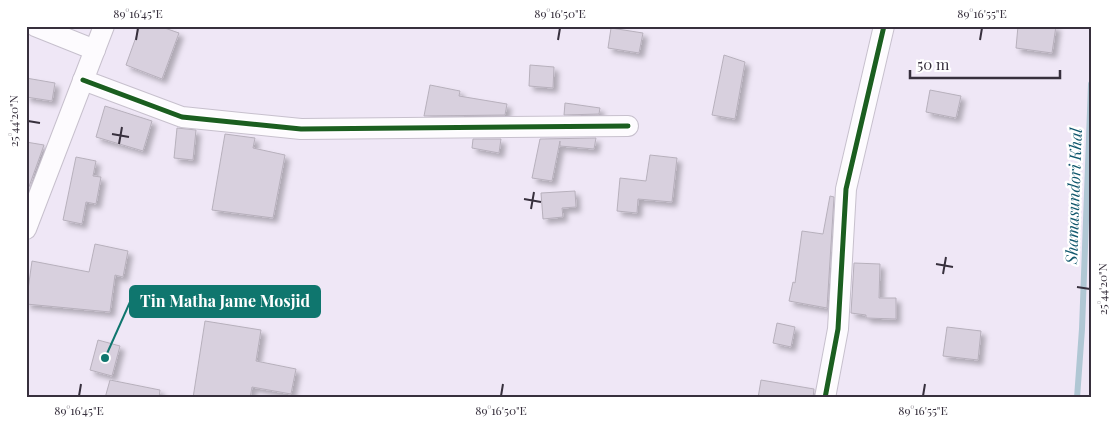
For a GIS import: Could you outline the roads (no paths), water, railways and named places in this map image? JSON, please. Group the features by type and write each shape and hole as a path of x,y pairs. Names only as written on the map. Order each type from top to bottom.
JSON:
{"street":[{"path":"35,26 95,50"},
{"path":"26,229 104,26"},
{"path":"825,398 838,329 846,189 884,26"},
{"path":"84,80 182,117 301,129 628,126"}],"waterway":[{"name":"Shamasundori Khal","path":"1077,398 1082,329 1091,84"}],"place":[{"name":"Tin Matha Jame Mosjid","path":"105,358"}]}
